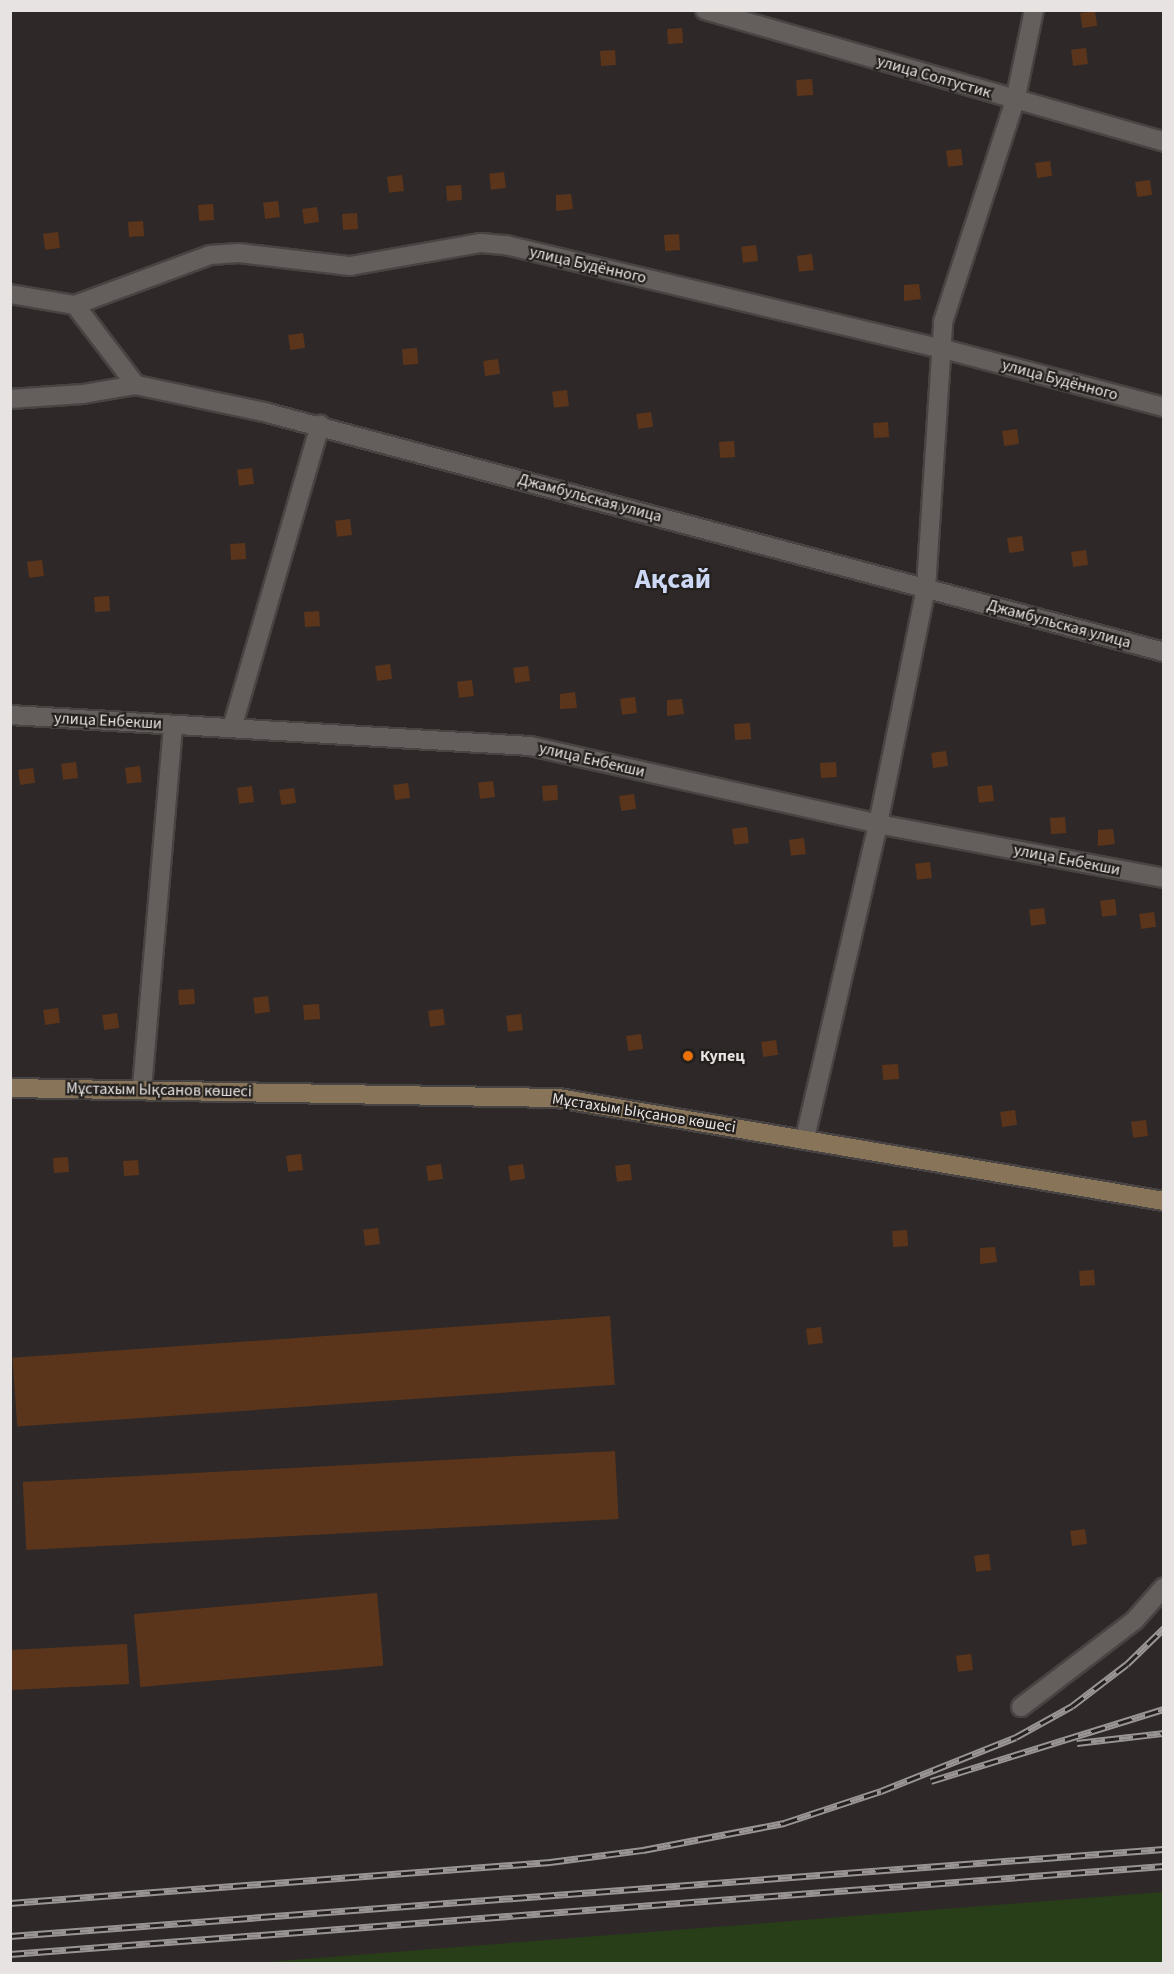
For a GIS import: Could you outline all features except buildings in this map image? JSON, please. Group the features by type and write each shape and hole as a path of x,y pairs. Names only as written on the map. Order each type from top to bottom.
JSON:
{"main road":[{"name":"Мұстахым Ықсанов көшесі","path":"10,1088 142,1088 558,1098 806,1138 1164,1201"}],"street":[{"name":"улица Солтустик","path":"705,10 1164,142"},
{"path":"806,1138 878,824 926,588 943,322 1015,101 1034,10"},
{"name":"улица Будённого","path":"10,294 75,305 210,255 239,253 351,266 481,243 506,245 940,348 1164,407"},
{"path":"75,305 136,385"},
{"name":"Джамбульская улица","path":"10,399 83,394 136,385 320,425 1164,652"},
{"path":"232,728 320,425"},
{"name":"улица Енбекши","path":"10,715 530,746 878,824 1164,878"},
{"path":"142,1088 173,725"},
{"path":"1021,1707 1134,1621 1164,1587"}],"green space":[{"path":"1163,1892 1163,1963 253,1963"}],"railway":[{"path":"10,1903 550,1862 643,1850 784,1823 881,1791 1016,1737 1072,1706 1127,1664 1164,1628"},
{"path":"931,1781 1164,1709"},
{"path":"1077,1743 1164,1733"},
{"path":"10,1936 1164,1849"},
{"path":"10,1954 1164,1866"}],"place":[{"name":"Купец","path":"688,1056"}],"district":[{"name":"Ақсай","path":"673,579"}]}
